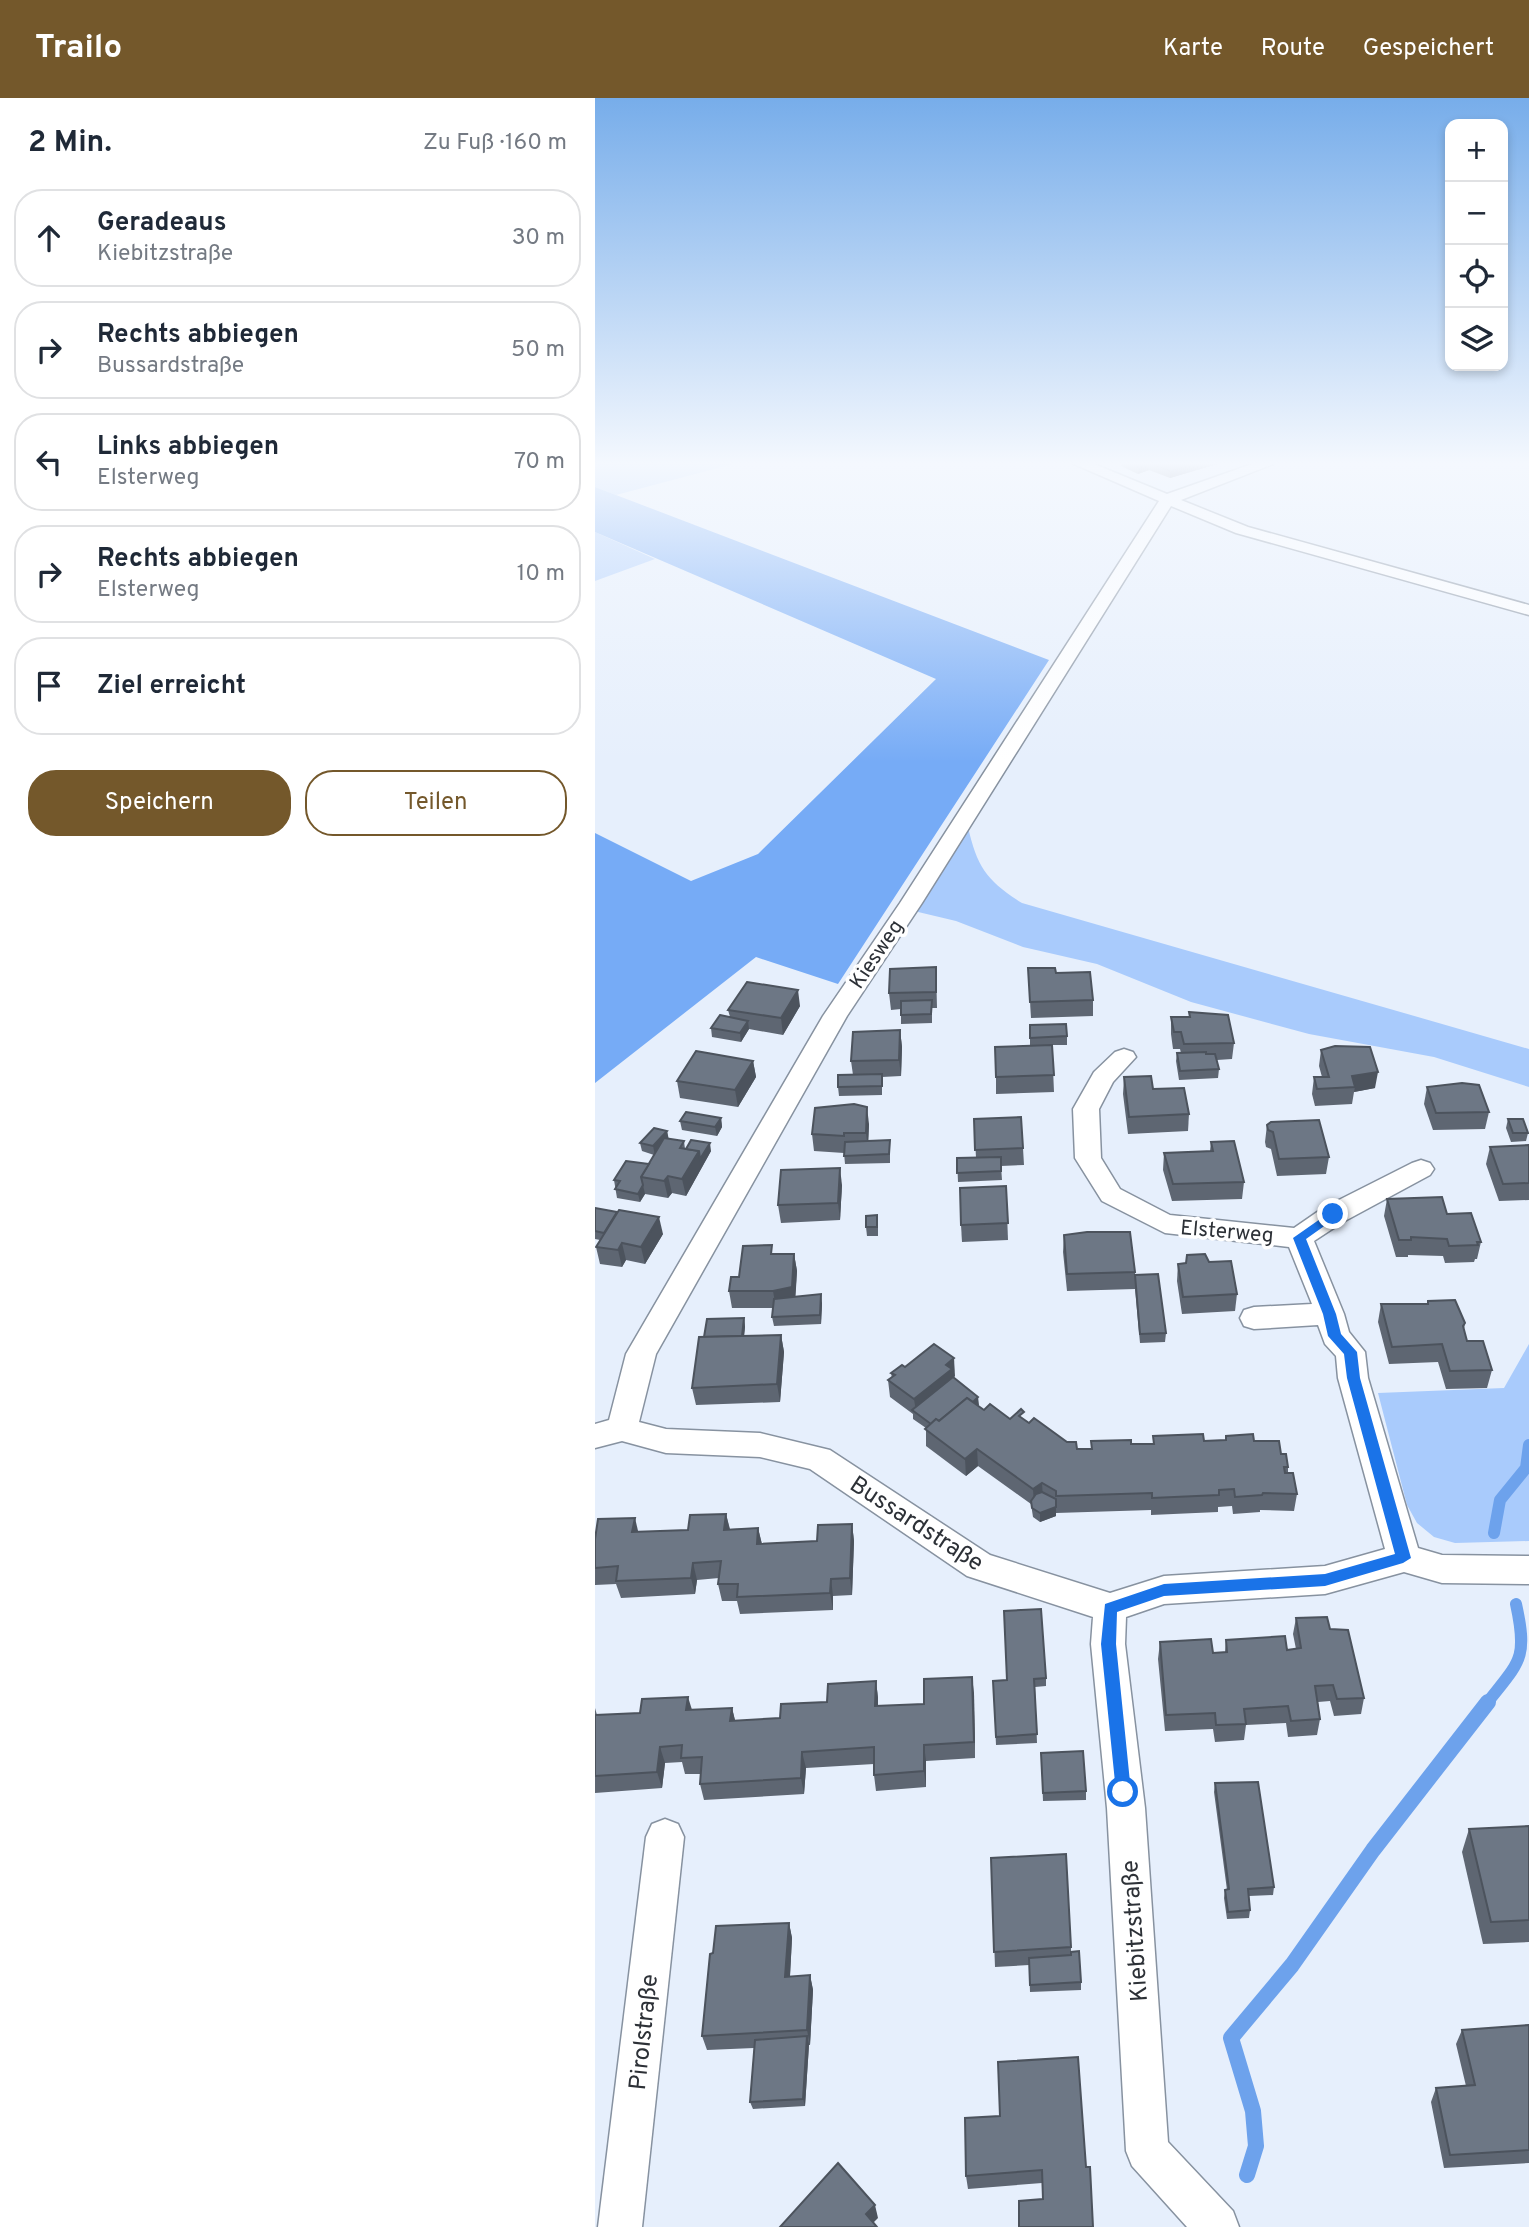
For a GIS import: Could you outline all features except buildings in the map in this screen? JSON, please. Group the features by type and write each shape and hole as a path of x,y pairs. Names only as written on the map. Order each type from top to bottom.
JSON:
{"street":[{"name":"Kiesweg","path":"608,1433 641,1354 835,1016 912,902 1127,563"},
{"path":"1362,563 1529,610"},
{"name":"Elsterweg","path":"1124,1057 1103,1078 1086,1109 1088,1158 1111,1195 1165,1224 1206,1231 1248,1231 1299,1238 1333,1214 1421,1169"},
{"name":"Elsterweg","path":"1299,1238 1330,1314 1335,1336 1350,1352 1353,1378 1403,1558"},
{"path":"1254,1318 1330,1314"},
{"name":"Bussardstraße","path":"608,1433 666,1441 760,1445 819,1459 979,1566 1110,1608"},
{"path":"1110,1608 1164,1590 1325,1580 1403,1558 1442,1569 1529,1570"},
{"name":"Kiebitzstraße","path":"1110,1608 1108,1644 1126,1808 1147,2151 1217,2227"},
{"name":"Pirolstraße","path":"620,2227 665,1837"}],"shaded area":[{"path":"595,563 643,563 595,581"},
{"path":"668,563 795,563 1049,660 838,984 756,957 595,1083 595,833 691,881 758,854 936,679"},
{"path":"968,827 975,853 985,872 1022,903 1529,1049 1529,1087 1434,1057 1309,1034 1191,1002 1097,964 1023,947 956,921 914,911"},
{"path":"1529,1344 1529,1541 1455,1543 1434,1537 1417,1523 1407,1505 1378,1393 1504,1388"}],"waterway":[{"path":"1494,1533 1500,1500 1526,1468 1529,1445"},
{"path":"1487,1703 1514,1668 1521,1648 1516,1604"},
{"path":"1247,2175 1256,2146 1253,2111 1231,2038 1292,1965 1373,1850 1488,1702"}],"route":[{"path":"1123,1792 1108,1644 1110,1608 1164,1590 1325,1580 1403,1558 1353,1378 1350,1352 1335,1336 1330,1314 1299,1238 1333,1214"}]}
